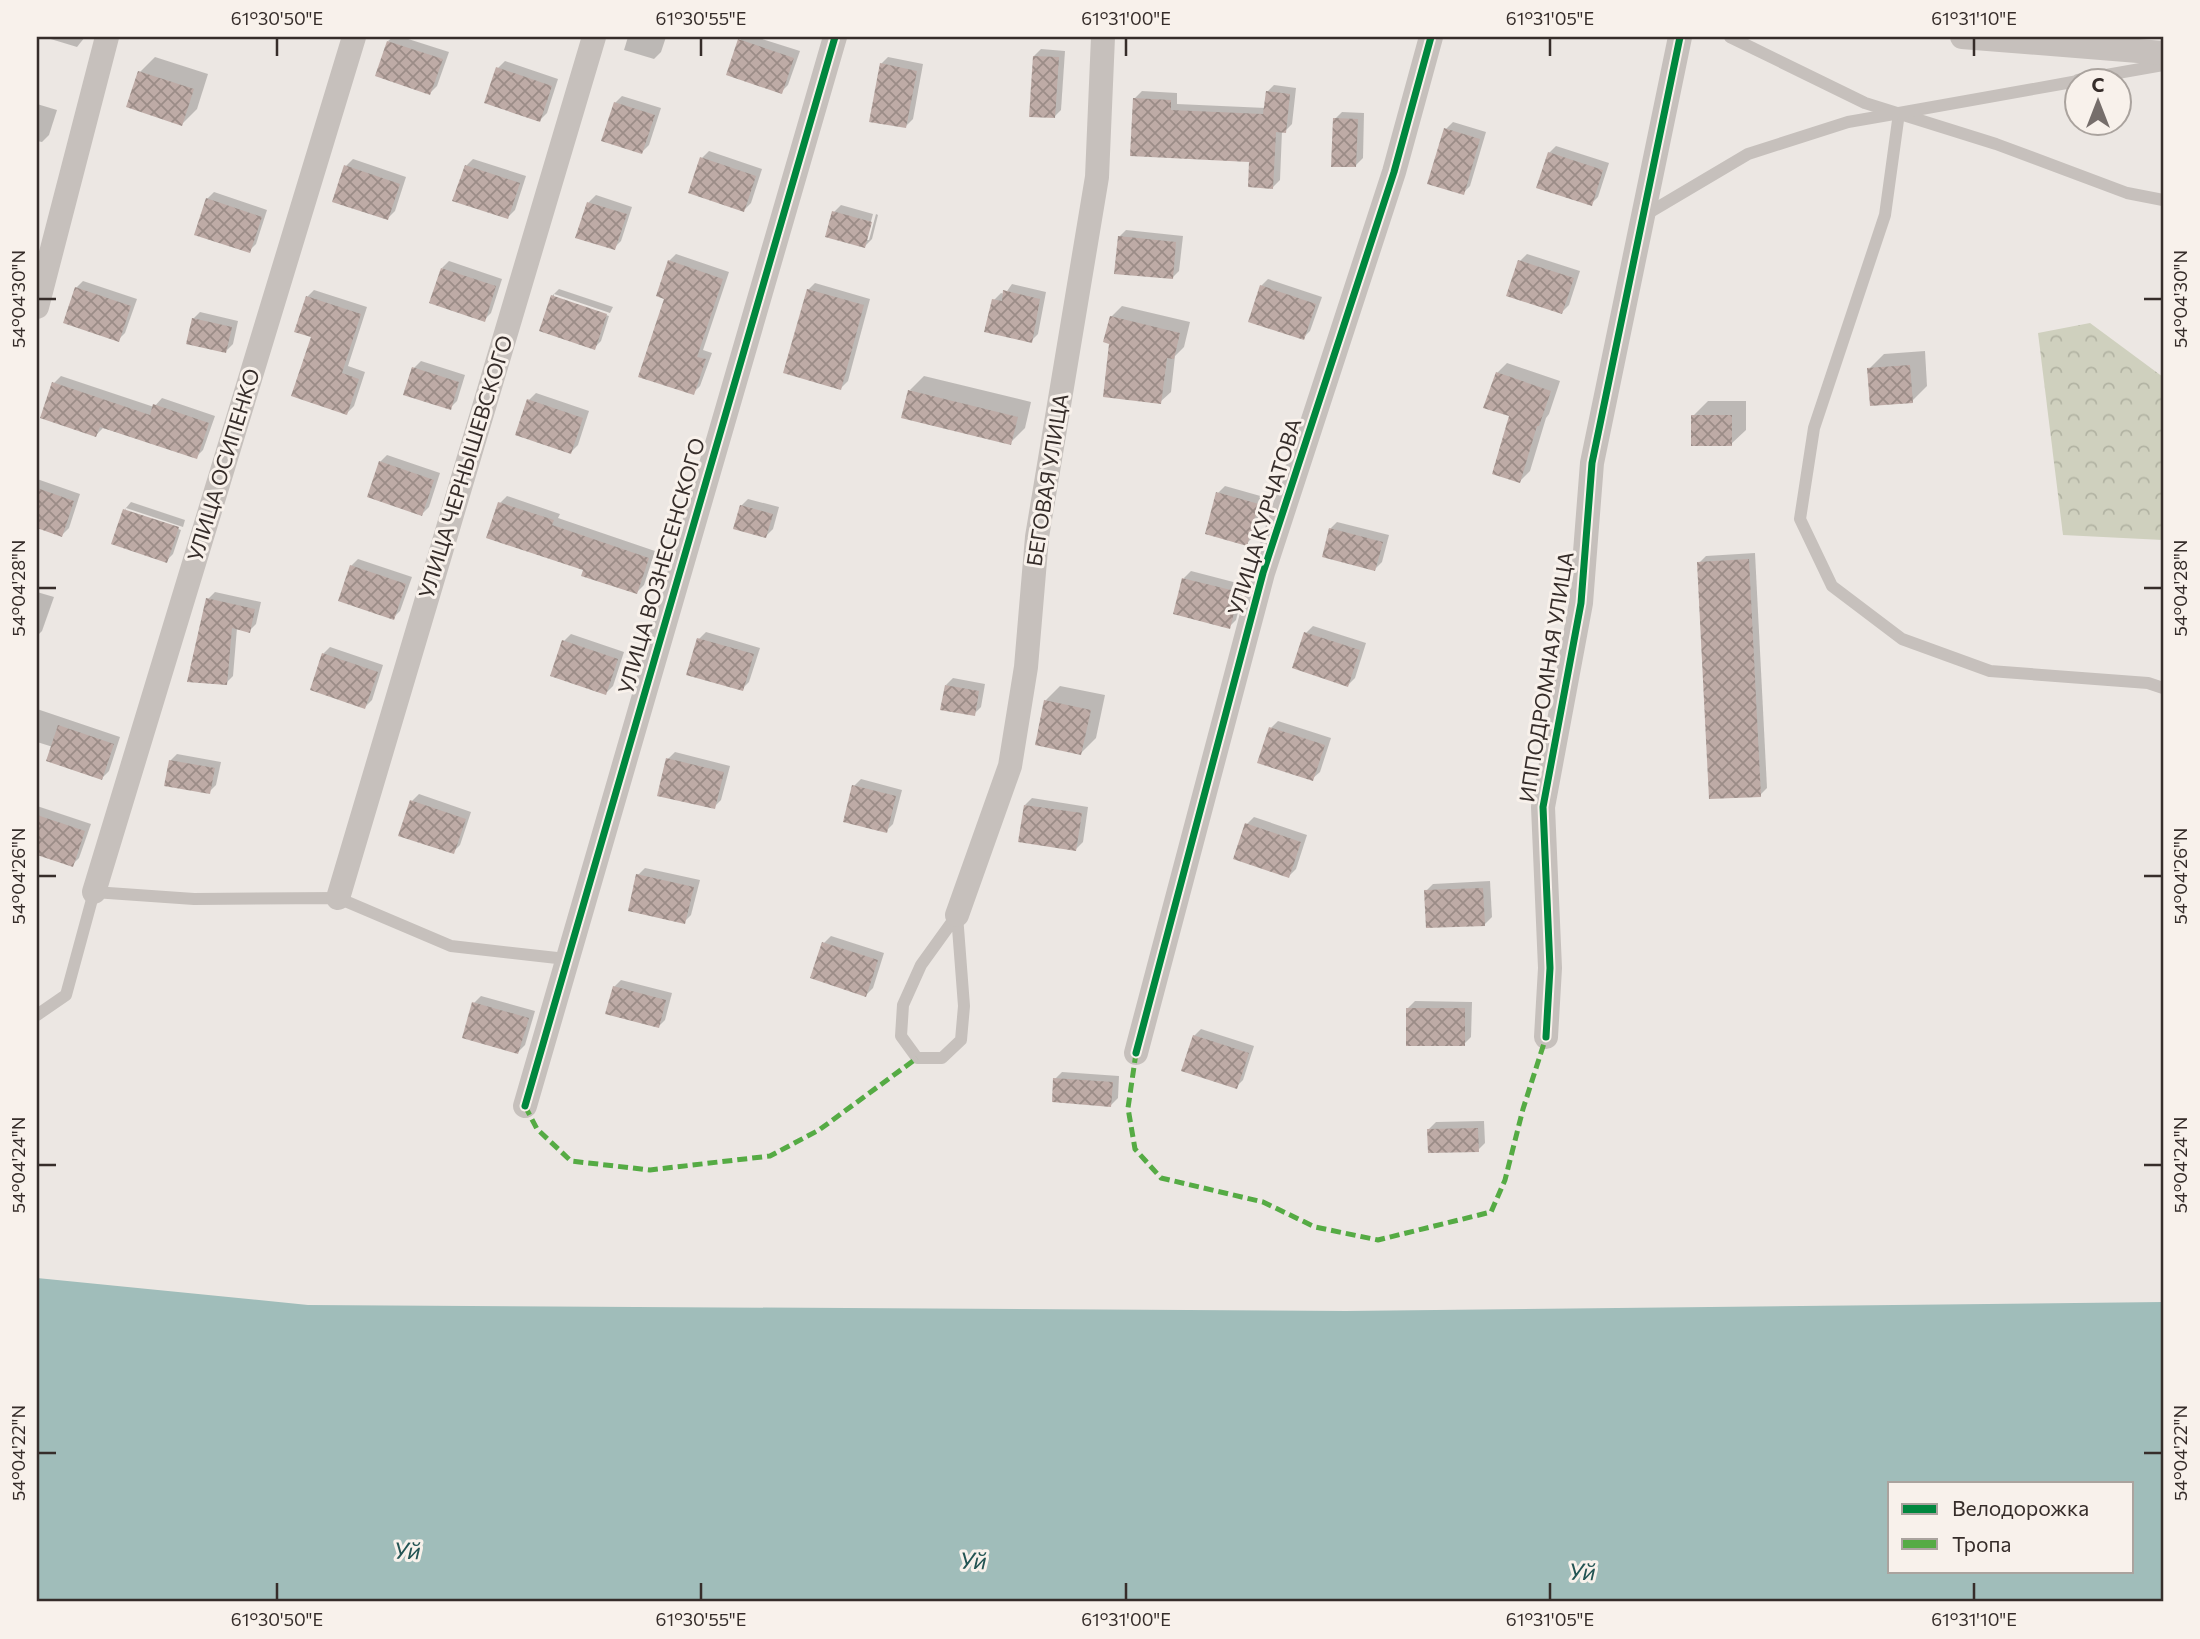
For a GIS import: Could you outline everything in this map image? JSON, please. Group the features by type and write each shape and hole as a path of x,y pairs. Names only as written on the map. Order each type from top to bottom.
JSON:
{"street":[{"path":"37,307 107,37"},
{"name":"УЛИЦА ОСИПЕНКО","path":"94,892 354,37"},
{"name":"УЛИЦА ЧЕРНЫШЕВСКОГО","path":"338,898 594,37"},
{"name":"УЛИЦА ВОЗНЕСЕНСКОГО","path":"525,1106 835,37"},
{"name":"БЕГОВАЯ УЛИЦА","path":"957,915 1010,766 1026,667 1037,537 1097,177 1103,37"},
{"name":"УЛИЦА КУРЧАТОВА","path":"1136,1053 1263,573 1394,172 1431,37"},
{"name":"ИППОДРОМНАЯ УЛИЦА","path":"1546,1037 1550,968 1543,807 1581,603 1592,463 1680,37"},
{"path":"1962,37 2163,53"}],"lane":[{"path":"1730,37 1865,103 1996,144 2127,193 2163,200"},
{"path":"2134,70 2163,65"},
{"path":"1644,216 1748,154 1848,122 2064,84"},
{"path":"1899,113 1885,215 1814,428 1800,519 1832,586 1902,639 1990,671 2148,682 2163,688"},
{"path":"37,1015 66,995 94,892 194,899 338,898 451,946 566,959"},
{"path":"957,915 964,1006 961,1040 942,1058 917,1058 901,1036 903,1005 921,965 957,915"}],"green space":[{"path":"2090,323 2163,377 2163,540 2063,535 2038,333"}],"water":[{"name":"Уй","path":"37,1278 308,1305 1346,1311 2163,1302 2163,1602 37,1602"}],"building":[{"path":"738,39 794,58 782,94 726,75"},
{"path":"387,41 443,59 430,95 375,76"},
{"path":"1033,56 1059,57 1055,118 1029,117"},
{"path":"880,63 917,71 906,128 869,122"},
{"path":"496,67 552,86 540,122 484,103"},
{"path":"138,71 194,89 182,126 126,107"},
{"path":"1266,91 1290,94 1286,133 1276,132 1273,189 1248,187 1249,162 1130,156 1133,98 1171,100 1171,110 1263,114"},
{"path":"614,102 655,115 642,154 601,141"},
{"path":"1333,118 1358,119 1356,167 1331,167"},
{"path":"1444,128 1480,139 1464,195 1427,184"},
{"path":"1548,152 1603,170 1592,206 1536,188"},
{"path":"700,157 756,176 744,212 688,193"},
{"path":"344,165 400,184 388,220 332,202"},
{"path":"465,165 520,183 508,219 452,201"},
{"path":"206,198 262,217 250,253 194,235"},
{"path":"587,202 627,214 615,250 575,238"},
{"path":"832,211 872,222 865,248 825,237"},
{"path":"1118,236 1176,242 1173,279 1114,274"},
{"path":"668,260 723,279 697,357 706,359 694,395 638,377 664,299 656,296"},
{"path":"1518,260 1574,278 1562,314 1506,296"},
{"path":"441,268 496,286 485,322 429,303"},
{"path":"1260,285 1316,304 1304,340 1248,322"},
{"path":"75,287 131,306 119,342 63,323"},
{"path":"807,289 864,305 841,390 783,373"},
{"path":"1003,290 1040,299 1032,343 984,332 992,299 1002,301"},
{"path":"551,295 607,314 595,350 539,331"},
{"path":"306,296 361,314 342,373 359,379 347,415 291,396 311,337 294,332"},
{"path":"1110,316 1180,333 1174,359 1167,358 1161,404 1103,397 1109,344 1103,342"},
{"path":"192,318 232,327 226,353 186,344"},
{"path":"1910,365 1913,403 1870,406 1867,368"},
{"path":"412,367 459,382 451,410 403,395"},
{"path":"1496,372 1551,391 1520,483 1492,474 1509,416 1483,408"},
{"path":"52,382 150,415 153,404 209,423 197,459 100,427 96,437 40,418"},
{"path":"908,390 1018,417 1011,445 901,418"},
{"path":"527,399 583,418 571,454 515,435"},
{"path":"1691,415 1732,415 1732,446 1691,446"},
{"path":"379,461 434,480 422,516 367,497"},
{"path":"37,488 74,501 62,537 37,528"},
{"path":"1216,492 1259,504 1247,546 1205,534"},
{"path":"498,502 554,520 552,525 649,558 637,594 581,576 583,570 486,538"},
{"path":"740,505 773,514 766,538 733,529"},
{"path":"123,509 179,527 167,563 111,544"},
{"path":"1329,528 1383,542 1375,571 1322,557"},
{"path":"1749,559 1761,797 1709,799 1697,562"},
{"path":"350,565 406,584 394,620 338,601"},
{"path":"1182,578 1239,592 1230,629 1173,614"},
{"path":"206,598 255,609 250,633 232,628 227,685 187,682"},
{"path":"1304,632 1360,650 1348,687 1292,668"},
{"path":"697,638 754,654 743,691 686,675"},
{"path":"562,640 618,659 606,695 550,676"},
{"path":"322,653 378,672 365,709 310,690"},
{"path":"945,685 979,691 975,716 940,710"},
{"path":"1044,700 1091,710 1081,755 1035,745"},
{"path":"58,725 114,744 102,780 46,761"},
{"path":"1269,727 1325,745 1313,781 1257,763"},
{"path":"666,758 724,772 715,809 657,796"},
{"path":"169,760 215,768 210,794 164,786"},
{"path":"852,785 896,796 887,833 843,822"},
{"path":"410,800 466,819 454,854 398,836"},
{"path":"1024,805 1082,813 1076,851 1018,842"},
{"path":"37,815 85,831 73,867 37,855"},
{"path":"1245,823 1301,842 1289,878 1233,859"},
{"path":"636,874 694,887 685,924 628,911"},
{"path":"1483,888 1485,926 1426,928 1424,890"},
{"path":"822,942 878,960 866,997 810,978"},
{"path":"613,986 666,1000 659,1028 605,1014"},
{"path":"472,1002 529,1018 518,1054 462,1038"},
{"path":"1406,1008 1465,1008 1465,1046 1406,1046"},
{"path":"1193,1035 1249,1053 1237,1089 1181,1071"},
{"path":"1053,1078 1113,1082 1111,1107 1052,1102"},
{"path":"1478,1128 1479,1152 1428,1153 1427,1129"}],"marked path":[{"path":"1136,1053 1128,1108 1135,1149 1161,1178 1263,1202 1315,1227 1378,1240 1491,1212 1505,1180 1523,1109 1546,1037"},
{"path":"525,1106 537,1129 571,1161 650,1170 770,1156 819,1130 917,1058"}],"cycle path":[{"path":"525,1106 835,37"},
{"path":"1136,1053 1263,573 1394,172 1431,37"},
{"path":"1546,1037 1550,968 1543,807 1581,603 1592,463 1680,37"}]}
